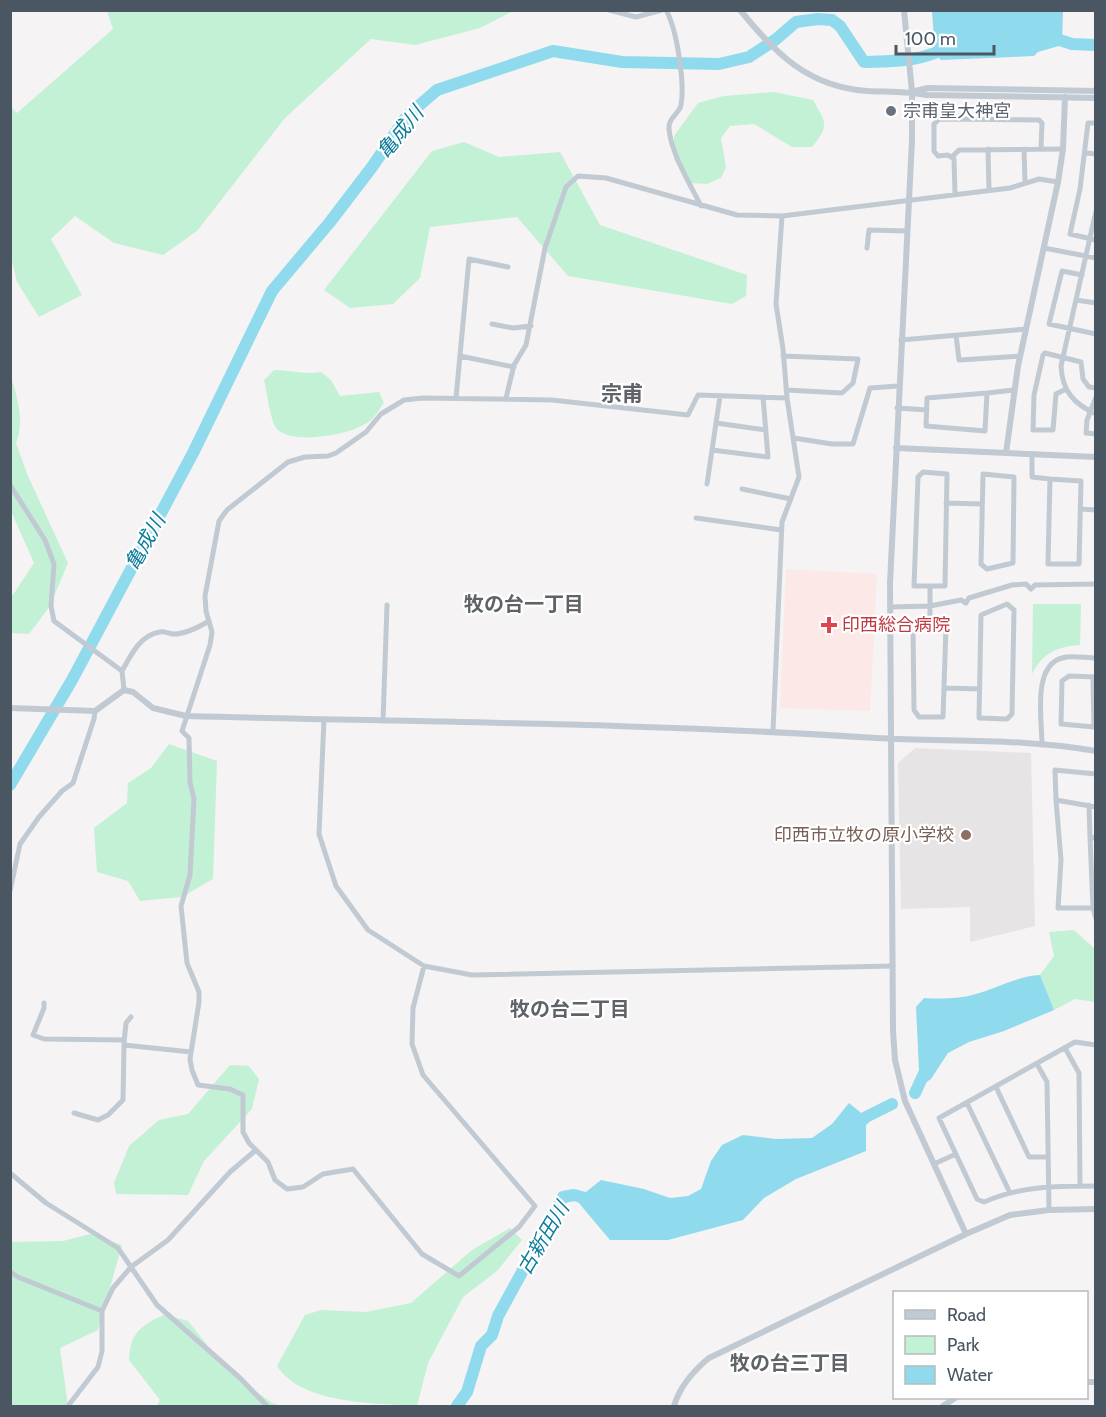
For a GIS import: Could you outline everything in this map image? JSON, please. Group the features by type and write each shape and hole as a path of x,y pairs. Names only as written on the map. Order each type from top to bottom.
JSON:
{"street":[{"path":"609,10 636,17 664,10 674,28 682,97 680,109 673,115 669,126 677,154 701,206"},
{"path":"740,10 772,48 790,63 819,79 846,88 927,95 1095,98"},
{"path":"904,10 912,92 890,607 895,1060 905,1101 966,1234"},
{"path":"912,92 928,88 1095,91"},
{"path":"1006,453 1020,356 1058,182 1063,149 1065,97"},
{"path":"956,194 954,161 948,155 938,156 934,151 934,124 939,119 1040,120 1042,123 1041,148"},
{"path":"1093,239 1070,234 1086,153 1088,123 1095,123"},
{"path":"988,149 989,190"},
{"path":"1024,149 1026,183"},
{"path":"952,158 959,150 1063,149"},
{"path":"1086,153 1095,154"},
{"path":"506,398 514,367 526,345 531,326 545,248 566,188 578,176 606,178 736,215 782,216 1010,188 1039,178 1058,182"},
{"path":"1093,413 1072,400 1061,373 1062,357 1086,256 1093,239 1095,211"},
{"path":"773,731 782,522 800,477 787,398 776,304 782,216"},
{"path":"867,248 869,230 907,231"},
{"path":"1044,248 1095,258"},
{"path":"456,398 468,259 508,267"},
{"path":"1082,275 1062,271 1049,324 1095,334"},
{"path":"1076,300 1095,303"},
{"path":"492,324 513,328 531,326"},
{"path":"901,340 1026,329"},
{"path":"956,335 959,360 1020,356"},
{"path":"1066,389 1056,394 1053,430 1033,430 1034,395 1042,355 1045,353 1081,362 1083,379 1089,387 1095,388"},
{"path":"460,356 514,367"},
{"path":"783,356 858,359 853,383 842,393 786,390"},
{"path":"794,438 832,444 853,444 870,388 898,386"},
{"path":"987,393 985,431 926,426 927,398 1014,390"},
{"path":"424,966 412,1008 412,1044 423,1075 535,1206 519,1227 459,1276 422,1254 353,1169 323,1174 303,1186 287,1189 275,1180 268,1162 249,1143 243,1132 243,1095 230,1089 198,1085 192,1070 191,1052 200,1002 196,983 187,963 181,906 190,874 194,799 190,782 189,738 182,731 210,645 212,632 205,596 219,521 227,510 288,462 336,453 366,432 381,414 404,400 506,398 552,400 688,415 698,395 787,398"},
{"path":"707,484 720,396"},
{"path":"712,450 768,457 763,397"},
{"path":"1095,397 1093,413 1087,420 1086,433 1095,434"},
{"path":"897,408 927,410"},
{"path":"716,423 766,430"},
{"path":"896,448 1095,457"},
{"path":"1032,454 1032,477 1081,481 1079,564 1048,564 1050,479"},
{"path":"923,472 947,474 945,586 930,586 914,586 918,477 923,472"},
{"path":"983,474 1014,477 1013,562 987,569 981,564 982,504 983,474"},
{"path":"10,485 45,540 54,564 51,606 54,621 122,671"},
{"path":"742,489 791,499"},
{"path":"946,503 982,504"},
{"path":"1081,509 1095,510"},
{"path":"696,518 782,530"},
{"path":"890,607 930,606 961,600 964,595 969,598 1012,585 1026,585 1031,579 1035,585 1095,584"},
{"path":"930,586 930,626"},
{"path":"1007,604 1014,610 1012,714 1007,719 980,718 980,689 981,615 1007,604"},
{"path":"383,721 387,605"},
{"path":"124,690 122,671 135,648 145,638 161,631 175,634 194,629 209,621"},
{"path":"913,626 946,626 944,688 943,717 919,717 914,710 913,626"},
{"path":"1042,745 1041,685 1046,670 1062,658 1095,658"},
{"path":"1069,676 1094,677 1094,727 1061,724 1062,681 1069,676"},
{"path":"944,688 980,689"},
{"path":"10,708 95,711 124,690 133,692 153,708 186,716 773,731 892,739 1042,745 1095,751"},
{"path":"10,891 20,844 62,790 73,783 95,711"},
{"path":"324,719 320,834 336,886 368,930 424,966 472,975 893,966"},
{"path":"1093,908 1058,908 1060,860 1055,770 1095,774"},
{"path":"1056,800 1095,807"},
{"path":"1089,805 1093,838 1095,919"},
{"path":"44,1003 33,1035 44,1039 124,1043 191,1052"},
{"path":"74,1113 98,1120 108,1115 123,1100 124,1043 126,1023 130,1017"},
{"path":"1095,1045 1075,1042 939,1118 977,1199 984,1202 1025,1189 1095,1186"},
{"path":"1065,1048 1079,1073 1080,1186"},
{"path":"1037,1064 1047,1082 1049,1210"},
{"path":"996,1086 1029,1157 1048,1157"},
{"path":"968,1103 1010,1193"},
{"path":"68,1407 98,1367 102,1351 102,1311 113,1288 131,1267 168,1240 230,1172 256,1150"},
{"path":"934,1164 956,1154"},
{"path":"10,1173 46,1203 118,1248 157,1305 240,1378 267,1407"},
{"path":"674,1407 692,1373 709,1358 966,1234 1010,1215 1049,1210 1095,1209"},
{"path":"10,1272 102,1311"}],"shaded area":[{"name":"印西総合病院","path":"786,569 877,574 870,711 780,708"},
{"name":"印西市立牧の原小学校","path":"915,748 1031,753 1035,926 970,942 970,907 901,909 898,763"}],"green space":[{"path":"107,10 513,11 480,28 415,45 371,39 285,118 197,231 163,255 114,243 75,216 51,239 82,295 39,317 17,282 11,257 11,107 17,113 113,29"},
{"path":"774,92 813,100 823,119 824,129 812,147 792,147 754,124 730,126 721,138 726,167 721,178 707,184 691,183 674,160 674,136 698,103 724,96"},
{"path":"464,142 499,157 560,152 600,225 747,275 746,296 732,304 568,276 517,217 430,227 420,278 393,304 350,308 324,290 432,151"},
{"path":"274,370 321,372 331,380 340,396 379,392 384,403 370,421 351,430 338,434 309,437 285,434 275,425 264,380"},
{"path":"10,374 20,417 16,443 28,476 68,563 50,606 29,634 11,633 11,594 13,595 34,563 11,511"},
{"path":"1033,604 1081,604 1080,645 1064,647 1051,652 1040,661 1032,674"},
{"path":"169,744 217,761 213,879 182,897 140,901 128,881 97,872 94,828 127,803 128,783 151,768"},
{"path":"1074,930 1095,949 1095,1002 1075,999 1054,1010 1040,975 1054,956 1049,932"},
{"path":"230,1065 249,1066 259,1079 252,1109 204,1161 188,1195 116,1194 114,1183 129,1146 159,1120 188,1114"},
{"path":"510,1228 522,1240 497,1271 463,1297 428,1363 417,1406 341,1400 322,1395 289,1379 277,1366 305,1315 321,1310 366,1312 411,1303 472,1250"},
{"path":"90,1234 122,1245 98,1330 60,1348 68,1406 11,1406 10,1242 63,1241"},
{"path":"164,1315 188,1321 227,1370 272,1403 281,1406 157,1406 160,1400 129,1360 132,1343 138,1331 149,1322"}],"water":[{"path":"932,11 1063,11 1062,45 1038,52 1034,56 941,60 935,54"},
{"path":"1040,975 1054,1010 1004,1031 969,1042 948,1053 931,1079 925,1083 921,1082 916,1007 924,998 970,996 1016,980"},
{"path":"849,1103 866,1117 866,1151 796,1179 764,1198 743,1220 668,1240 610,1240 578,1202 581,1196 601,1180 644,1189 670,1198 688,1196 701,1189 711,1161 722,1145 743,1135 776,1139 812,1138 832,1124"}],"waterway":[{"name":"亀成川","path":"10,785 72,680 193,453 272,291 330,222 407,116 437,90 553,51 622,62 719,64 749,57 775,40 796,22 818,19 832,20 840,26 864,62 918,58 949,46"},
{"name":"亀成川","path":"1047,36 1072,44 1096,45"},
{"name":"古新田川","path":"915,1093 927,1067"},
{"name":"古新田川","path":"855,1127 866,1117 892,1104"},
{"name":"古新田川","path":"457,1406 467,1392 481,1346 492,1335 498,1316 563,1197 574,1195 596,1201"}],"place":[{"name":"宗甫皇大神宮","path":"891,111"},
{"name":"印西総合病院","path":"829,625"},
{"name":"印西市立牧の原小学校","path":"966,835"}],"district":[{"name":"宗甫","path":"622,394"},
{"name":"牧の台一丁目","path":"524,604"},
{"name":"牧の台二丁目","path":"570,1009"},
{"name":"牧の台三丁目","path":"790,1363"}]}
